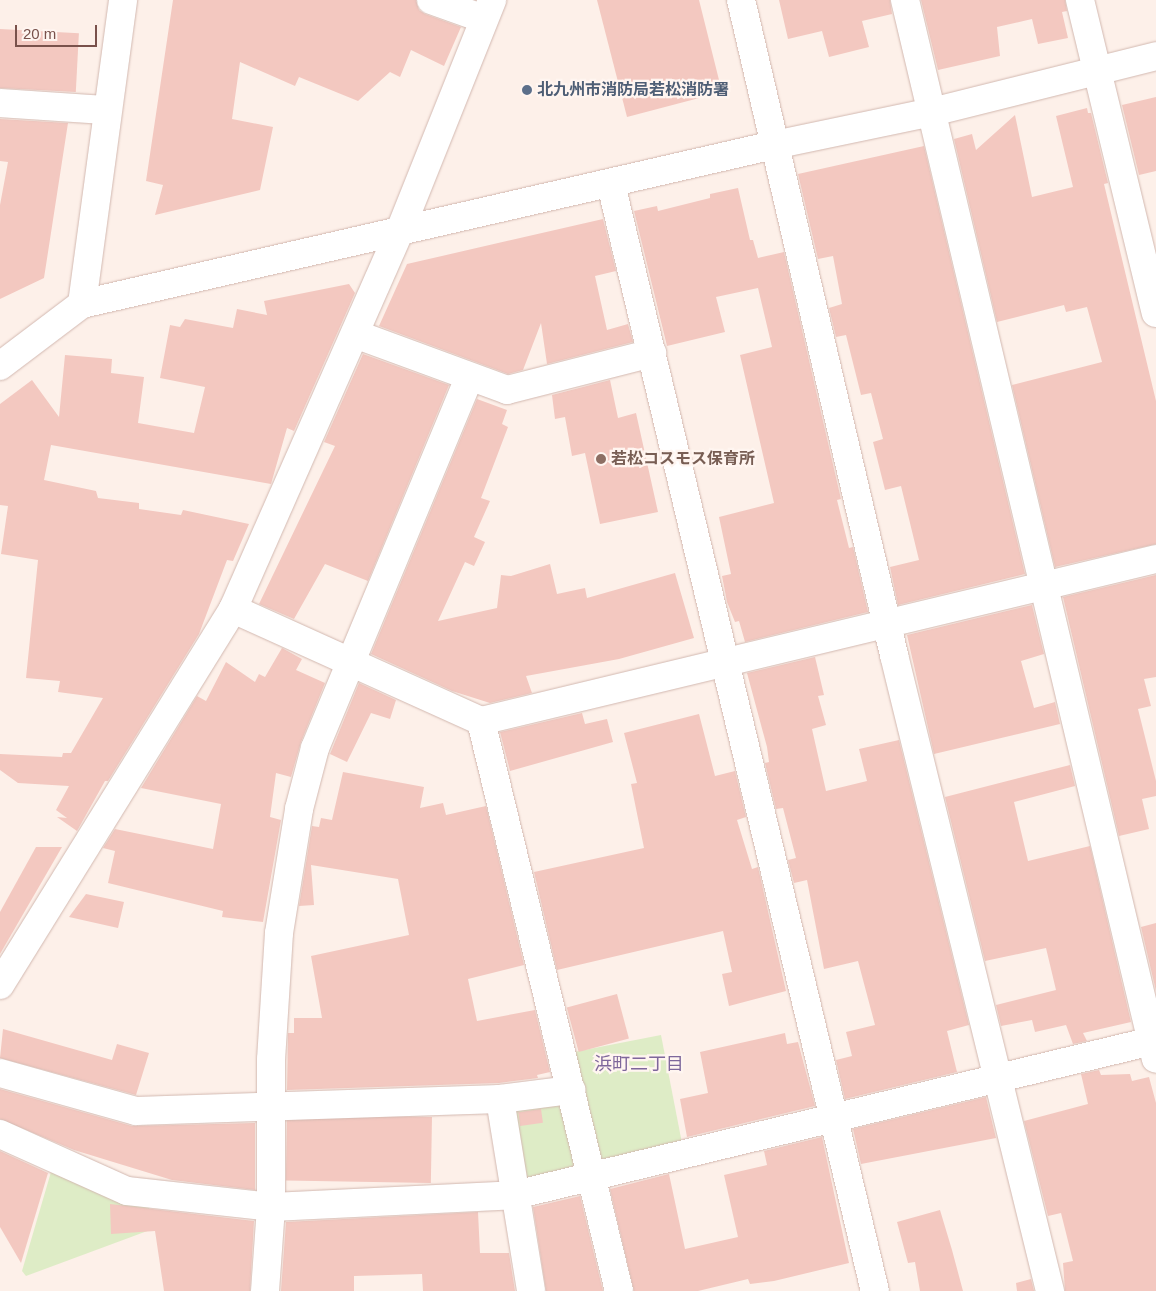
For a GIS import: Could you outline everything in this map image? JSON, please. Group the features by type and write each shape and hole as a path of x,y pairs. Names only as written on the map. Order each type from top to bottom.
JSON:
{"street":[{"path":"82,304 106,110 123,0"},
{"path":"0,985 233,609 355,334 399,233 488,9 431,0"},
{"path":"741,0 887,623 1050,1291"},
{"path":"0,1134 127,1191 271,1207 515,1195 997,1079 1155,1047 1043,586 905,0"},
{"path":"1080,0 1156,313"},
{"path":"0,366 82,304 399,233 774,145 932,112 1156,56"},
{"path":"0,103 106,110"},
{"path":"611,184 875,1291"},
{"path":"355,334 469,378 507,390 652,353"},
{"path":"266,1291 271,1207 271,1107 279,933 299,809 315,748 469,378"},
{"path":"233,609 349,664 481,721 723,660 1156,559"},
{"path":"481,721 619,1291"},
{"path":"0,1074 136,1111 500,1099 571,1090"},
{"path":"500,1099 531,1291"}],"green space":[{"path":"661,1035 683,1146 594,1163 573,1052"},
{"path":"563,1103 579,1170 522,1183 512,1108"},
{"path":"51,1172 149,1203 150,1230 26,1276 22,1271"}],"building":[{"path":"173,0 416,0 419,10 425,14 461,27 444,66 411,50 400,77 390,72 358,101 299,77 295,86 240,62 232,119 273,127 260,190 155,215 163,185 146,181"},
{"path":"597,0 699,0 722,92 627,117"},
{"path":"779,0 890,0 892,14 862,21 869,47 829,57 822,31 788,39"},
{"path":"921,0 1065,0 1067,11 1062,12 1068,38 1038,44 1032,19 997,27 1000,56 938,70"},
{"path":"0,29 79,33 76,92 0,88"},
{"path":"1156,97 1156,171 1139,175 1122,105"},
{"path":"1087,108 1088,113 1091,113 1108,183 1104,184 1156,401 1156,544 1055,567 1012,385 1102,362 1087,307 1066,312 1064,305 997,322 954,139 972,134 976,150 1015,115 1032,197 1073,187 1056,116"},
{"path":"0,119 68,123 44,278 0,299 0,205 8,162 0,161"},
{"path":"924,146 1025,574 898,605 890,567 919,560 901,486 885,490 873,442 883,439 871,393 861,395 846,335 836,337 829,308 842,304 833,256 818,259 798,174"},
{"path":"738,188 750,240 753,240 758,258 784,252 841,499 837,500 849,548 853,547 868,612 745,642 739,621 735,622 727,602 722,576 731,574 719,517 774,503 740,355 772,347 758,288 716,297 725,332 667,346 634,211 657,206 658,211 710,198 710,194"},
{"path":"603,219 616,271 595,276 607,330 628,324 633,342 547,364 541,323 523,370 508,374 379,326 407,264"},
{"path":"349,284 355,293 294,431 287,428 271,484 51,445 44,480 96,491 98,498 139,503 139,509 181,515 183,510 249,524 233,561 227,560 199,634 108,781 105,781 77,831 57,817 67,818 56,810 69,786 18,783 0,770 0,754 62,757 63,753 71,753 103,698 58,692 60,681 26,678 38,560 1,554 8,506 0,505 0,404 32,380 59,417 65,355 112,359 111,373 144,377 138,423 194,433 205,387 160,378 170,325 180,327 185,319 233,328 237,309 267,315 264,301"},
{"path":"363,354 449,385 368,581 325,564 294,619 259,604 335,446 324,442"},
{"path":"610,380 618,418 636,413 658,512 600,524 585,453 572,456 565,417 555,419 552,395"},
{"path":"477,399 507,410 502,424 508,427 481,498 490,501 474,537 485,542 474,566 465,562 438,621 497,608 501,575 511,576 550,564 557,594 585,588 587,598 675,573 694,638 619,659 526,676 532,693 490,703 452,691 371,654"},
{"path":"1156,575 1156,677 1144,679 1151,706 1138,709 1156,781 1156,796 1142,799 1149,829 1119,836 1063,597"},
{"path":"1032,605 1044,654 1021,661 1034,708 1055,702 1060,724 934,754 907,635"},
{"path":"282,648 302,659 296,670 325,683 301,742 291,777 276,773 270,817 281,820 263,922 222,917 223,911 108,883 115,851 103,848 115,829 213,849 221,804 141,788 197,696 206,701 226,662 255,682 259,674 265,677"},
{"path":"815,657 824,695 818,696 826,725 812,729 826,791 867,781 859,749 899,740 969,1025 947,1031 957,1072 845,1099 836,1060 852,1056 846,1032 875,1025 858,961 824,969 807,880 794,883 788,860 796,858 783,808 776,809 765,763 769,762 767,747 747,673"},
{"path":"359,683 396,700 390,719 371,713 347,762 330,754"},
{"path":"582,713 585,724 607,719 613,742 510,771 500,732"},
{"path":"699,714 715,776 735,771 746,817 737,820 752,869 758,867 786,991 729,1006 722,974 732,972 723,931 557,970 534,872 644,848 631,784 637,783 624,733"},
{"path":"1070,765 1075,786 1014,802 1028,861 1090,846 1131,1022 1083,1033 1087,1041 1073,1044 1066,1025 1035,1032 1032,1020 1001,1026 996,1005 1056,990 1046,948 985,961 945,797"},
{"path":"343,772 424,787 420,808 443,803 446,815 486,806 524,965 468,979 477,1021 535,1010 550,1072 537,1075 538,1078 499,1083 287,1090 288,1033 294,1033 294,1018 322,1018 311,956 409,935 398,879 311,865 314,905 299,906 312,826 319,827 321,818 332,820"},
{"path":"36,847 62,847 0,954 0,912"},
{"path":"86,894 124,902 118,928 69,917"},
{"path":"1156,923 1156,991 1141,927"},
{"path":"617,994 629,1038 579,1052 567,1007"},
{"path":"3,1029 112,1060 117,1044 149,1053 136,1095 0,1058"},
{"path":"785,1033 787,1044 798,1042 815,1106 687,1137 680,1099 708,1093 700,1052"},
{"path":"1099,1070 1101,1075 1130,1074 1132,1081 1149,1077 1156,1103 1156,1291 1065,1291 1063,1263 1073,1261 1061,1213 1048,1216 1024,1121 1088,1104 1081,1074"},
{"path":"0,1089 132,1126 255,1123 255,1190 172,1180 74,1150 0,1119"},
{"path":"986,1097 996,1138 861,1164 853,1129"},
{"path":"541,1109 543,1123 520,1126 518,1112"},
{"path":"287,1114 432,1117 431,1183 286,1180"},
{"path":"822,1137 849,1263 774,1281 750,1284 748,1279 698,1291 634,1291 610,1189 669,1174 685,1249 738,1237 724,1175 767,1165 764,1151"},
{"path":"0,1151 48,1173 21,1263 0,1227"},
{"path":"580,1196 603,1291 546,1291 533,1207"},
{"path":"110,1204 254,1221 250,1291 164,1291 155,1231 111,1234"},
{"path":"940,1210 963,1291 920,1291 915,1262 908,1263 897,1222"},
{"path":"478,1212 480,1253 509,1253 515,1291 423,1291 422,1274 354,1276 354,1291 281,1291 286,1222"},
{"path":"1031,1279 1034,1291 1017,1291 1016,1283"}],"place":[{"name":"北九州市消防局若松消防署","path":"527,90"},
{"name":"若松コスモス保育所","path":"601,459"}],"district":[{"name":"浜町二丁目","path":"639,1064"}]}
